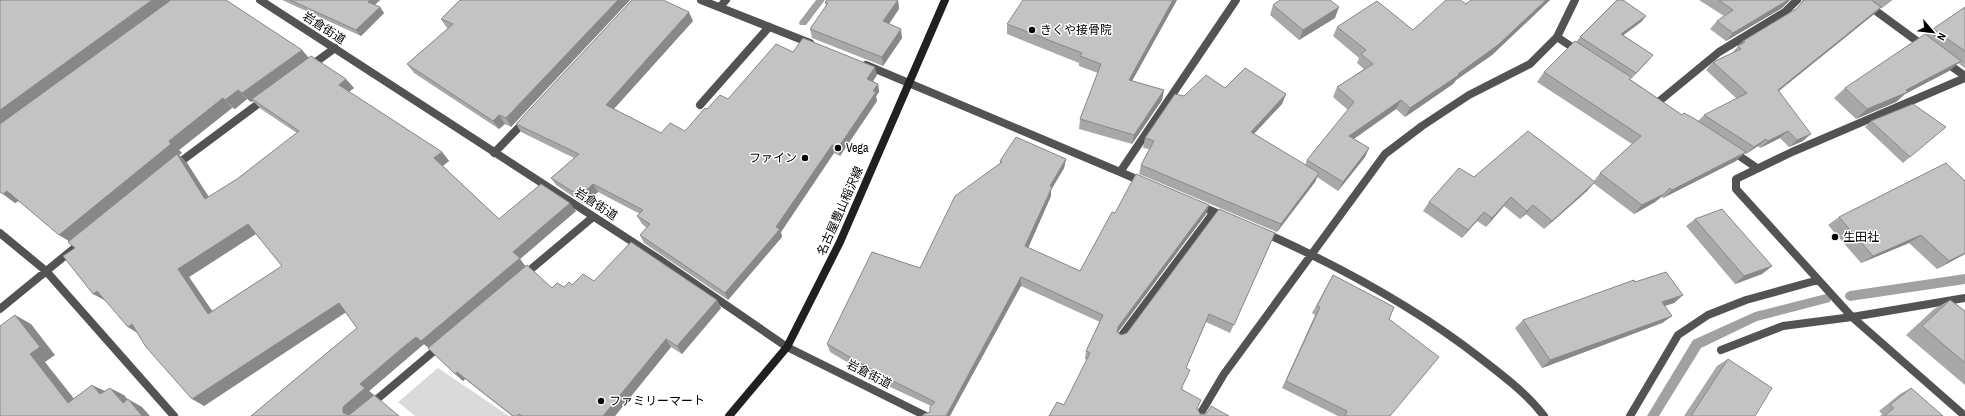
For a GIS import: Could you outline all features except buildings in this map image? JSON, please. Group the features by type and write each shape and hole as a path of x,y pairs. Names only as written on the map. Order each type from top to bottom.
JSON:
{"main road":[{"name":"名古屋豊山稲沢線","path":"729,416 787,347 840,242 908,82 945,0"}],"street":[{"name":"岩倉街道","path":"260,0 593,217 787,347 926,416"},
{"path":"701,0 820,48"},
{"path":"720,7 726,0"},
{"path":"1120,172 1236,0"},
{"path":"1199,416 1224,374 1384,154 1422,126 1469,95 1530,64 1557,37 1575,0"},
{"path":"1657,102 1719,52 1785,12 1798,0"},
{"path":"1861,0 1965,77 1920,99 1809,144 1757,168 1736,179 1736,189 1852,317 1965,416"},
{"path":"700,105 769,27"},
{"path":"1557,37 1584,55"},
{"path":"304,71 334,48"},
{"path":"857,62 908,82 1149,184"},
{"path":"168,172 198,147 272,93"},
{"path":"494,153 532,114"},
{"path":"1726,148 1757,168"},
{"path":"1192,202 1235,221"},
{"path":"1120,338 1214,212"},
{"path":"514,283 593,217"},
{"path":"1256,230 1312,254 1375,286 1467,347 1534,402 1544,416"},
{"path":"0,233 46,270 174,416"},
{"path":"0,308 89,236"},
{"path":"1630,416 1678,335 1708,315 1740,303 1818,280"},
{"path":"1721,350 1783,326 1852,317 1965,298"},
{"path":"357,416 448,340"}],"shaded area":[{"path":"438,368 509,416 415,416 398,402"}],"waterway":[{"path":"803,23 821,0"},
{"path":"1850,296 1965,279"},
{"path":"1653,416 1697,344 1755,317 1826,299"}],"place":[{"name":"きくや接骨院","path":"1032,30"},
{"name":"Vega","path":"838,148"},
{"name":"ファイン","path":"805,158"},
{"name":"生田社","path":"1835,237"},
{"name":"ファミリーマート","path":"601,401"}]}
